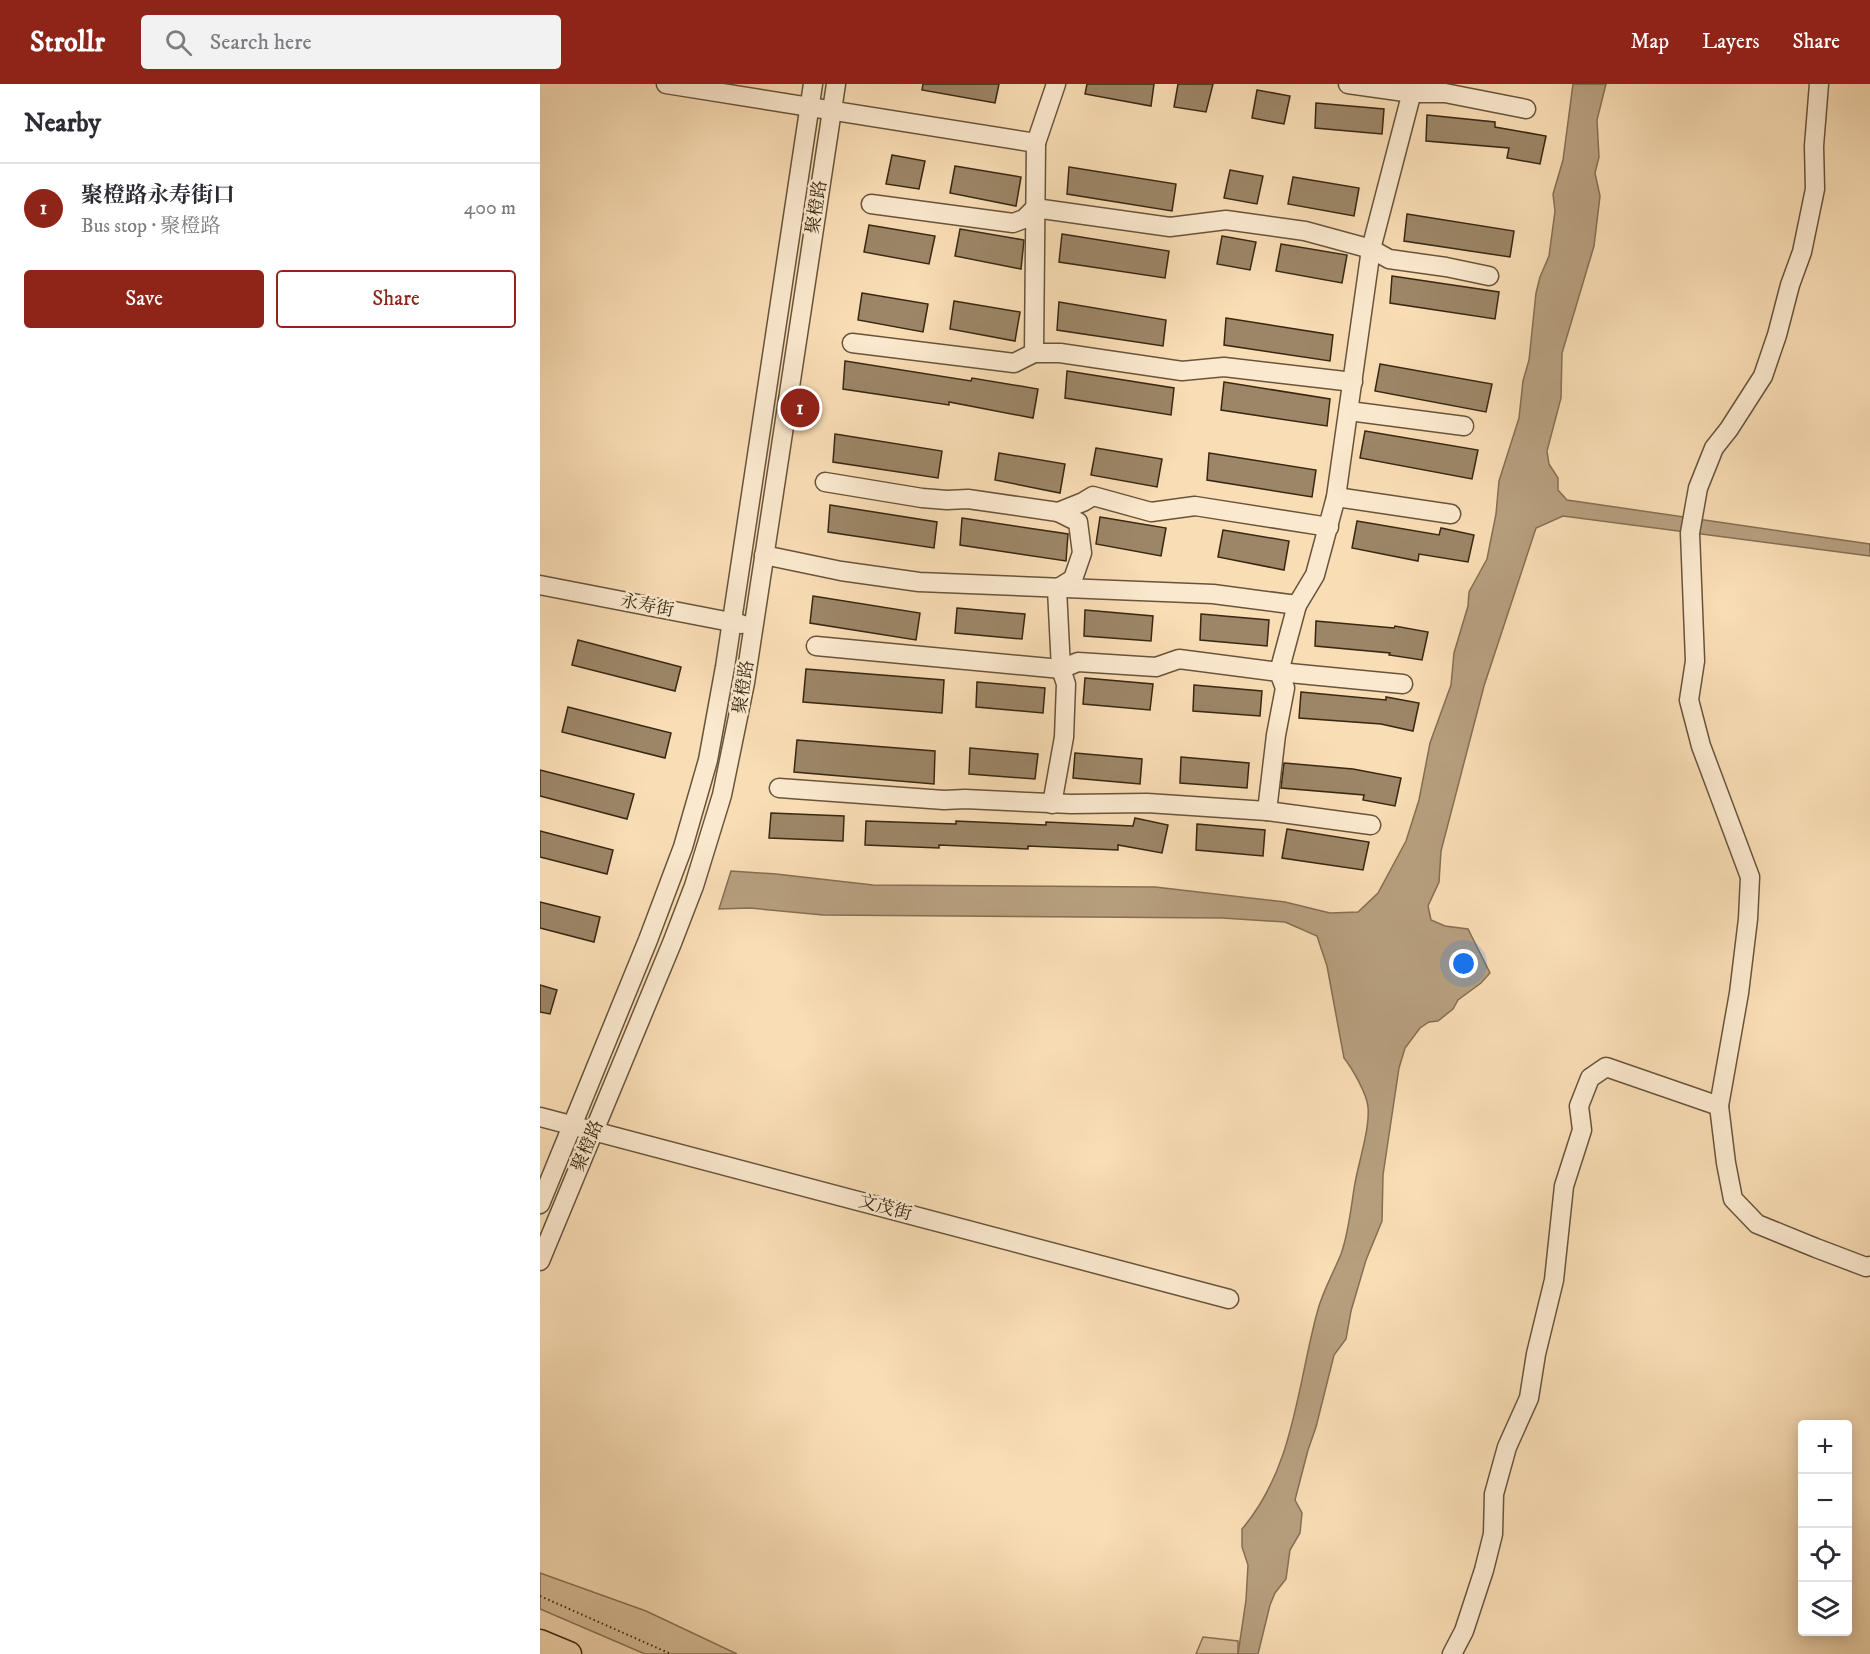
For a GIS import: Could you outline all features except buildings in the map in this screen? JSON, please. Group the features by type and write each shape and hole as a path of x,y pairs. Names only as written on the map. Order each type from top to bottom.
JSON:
{"main road":[{"path":"540,1642 569,1654"}],"street":[{"path":"666,84 1036,143"},
{"name":"聚橙路","path":"540,1204 648,940 683,847 708,760 732,623 813,84"},
{"name":"聚橙路","path":"540,1261 672,943 708,841 731,756 836,84"},
{"path":"1034,353 1036,143 1056,84"},
{"path":"1348,84 1445,93 1526,109"},
{"path":"1819,84 1814,146 1815,189 1802,252 1790,285 1778,335 1763,376 1714,448 1698,488 1690,533 1695,661 1689,700 1701,746 1750,877 1748,919 1739,993 1719,1106 1733,1199 1758,1224 1866,1267 1870,1266"},
{"path":"1267,811 1276,735 1285,688 1279,672 1297,605 1315,575 1336,497 1371,249 1413,89"},
{"path":"871,204 1013,223 1024,219 1035,207"},
{"path":"1035,207 1170,227 1226,220 1305,231 1371,249 1389,259 1489,276"},
{"path":"852,343 1014,363 1034,353 1060,353 1182,371 1224,367 1353,382"},
{"path":"1349,411 1464,426"},
{"path":"825,482 922,498 968,499 1058,512 1078,522 1082,553 1073,579 1057,589"},
{"path":"1058,512 1093,496 1151,513 1195,506 1329,527"},
{"path":"1336,497 1451,514"},
{"path":"764,555 841,571 919,582 1213,594 1297,605"},
{"name":"永寿街","path":"540,585 753,626"},
{"path":"1052,804 1064,737 1066,684 1061,669 1057,589"},
{"path":"816,646 1061,669 1078,662 1156,667 1179,659 1279,672 1403,684"},
{"path":"779,788 944,801 964,799 1052,804 1147,803 1267,811 1371,825"},
{"path":"1452,1654 1464,1631 1484,1570 1493,1534 1494,1494 1507,1447 1529,1398 1536,1354 1554,1280 1564,1186 1582,1130 1579,1106 1590,1078 1606,1067 1719,1106"},
{"name":"文茂街","path":"540,1117 1229,1299"}],"path":[{"path":"540,1596 671,1654"}],"shaded area":[{"path":"1573,84 1606,84 1597,120 1599,157 1595,173 1600,196 1594,246 1562,353 1561,398 1547,451 1549,464 1558,478 1558,490 1567,500 1870,544 1870,556 1563,516 1536,528 1484,686 1441,851 1439,882 1428,906 1431,920 1445,926 1468,929 1490,973 1481,983 1458,1000 1453,1009 1438,1021 1429,1022 1420,1028 1405,1048 1399,1068 1383,1175 1382,1221 1366,1260 1351,1311 1346,1339 1334,1355 1308,1450 1295,1500 1302,1513 1300,1533 1290,1550 1286,1579 1275,1593 1270,1605 1258,1654 1238,1654 1246,1600 1248,1565 1242,1547 1242,1529 1273,1480 1292,1426 1319,1305 1346,1237 1367,1125 1367,1102 1359,1081 1344,1058 1327,966 1317,936 1285,922 1222,918 823,915 750,908 719,909 731,871 873,885 1155,887 1285,902 1330,913 1358,912 1378,893 1406,841 1419,800 1430,743 1451,685 1454,653 1468,606 1469,592 1487,559 1496,514 1499,481 1519,418 1523,381 1529,360 1536,293 1549,256 1555,211 1553,194 1563,160"},
{"path":"540,1573 646,1611 737,1654 645,1654 540,1609"},
{"path":"1203,1637 1238,1641 1238,1654 1196,1654"}],"place":[{"name":"聚橙路永寿街口","path":"800,408"}]}
